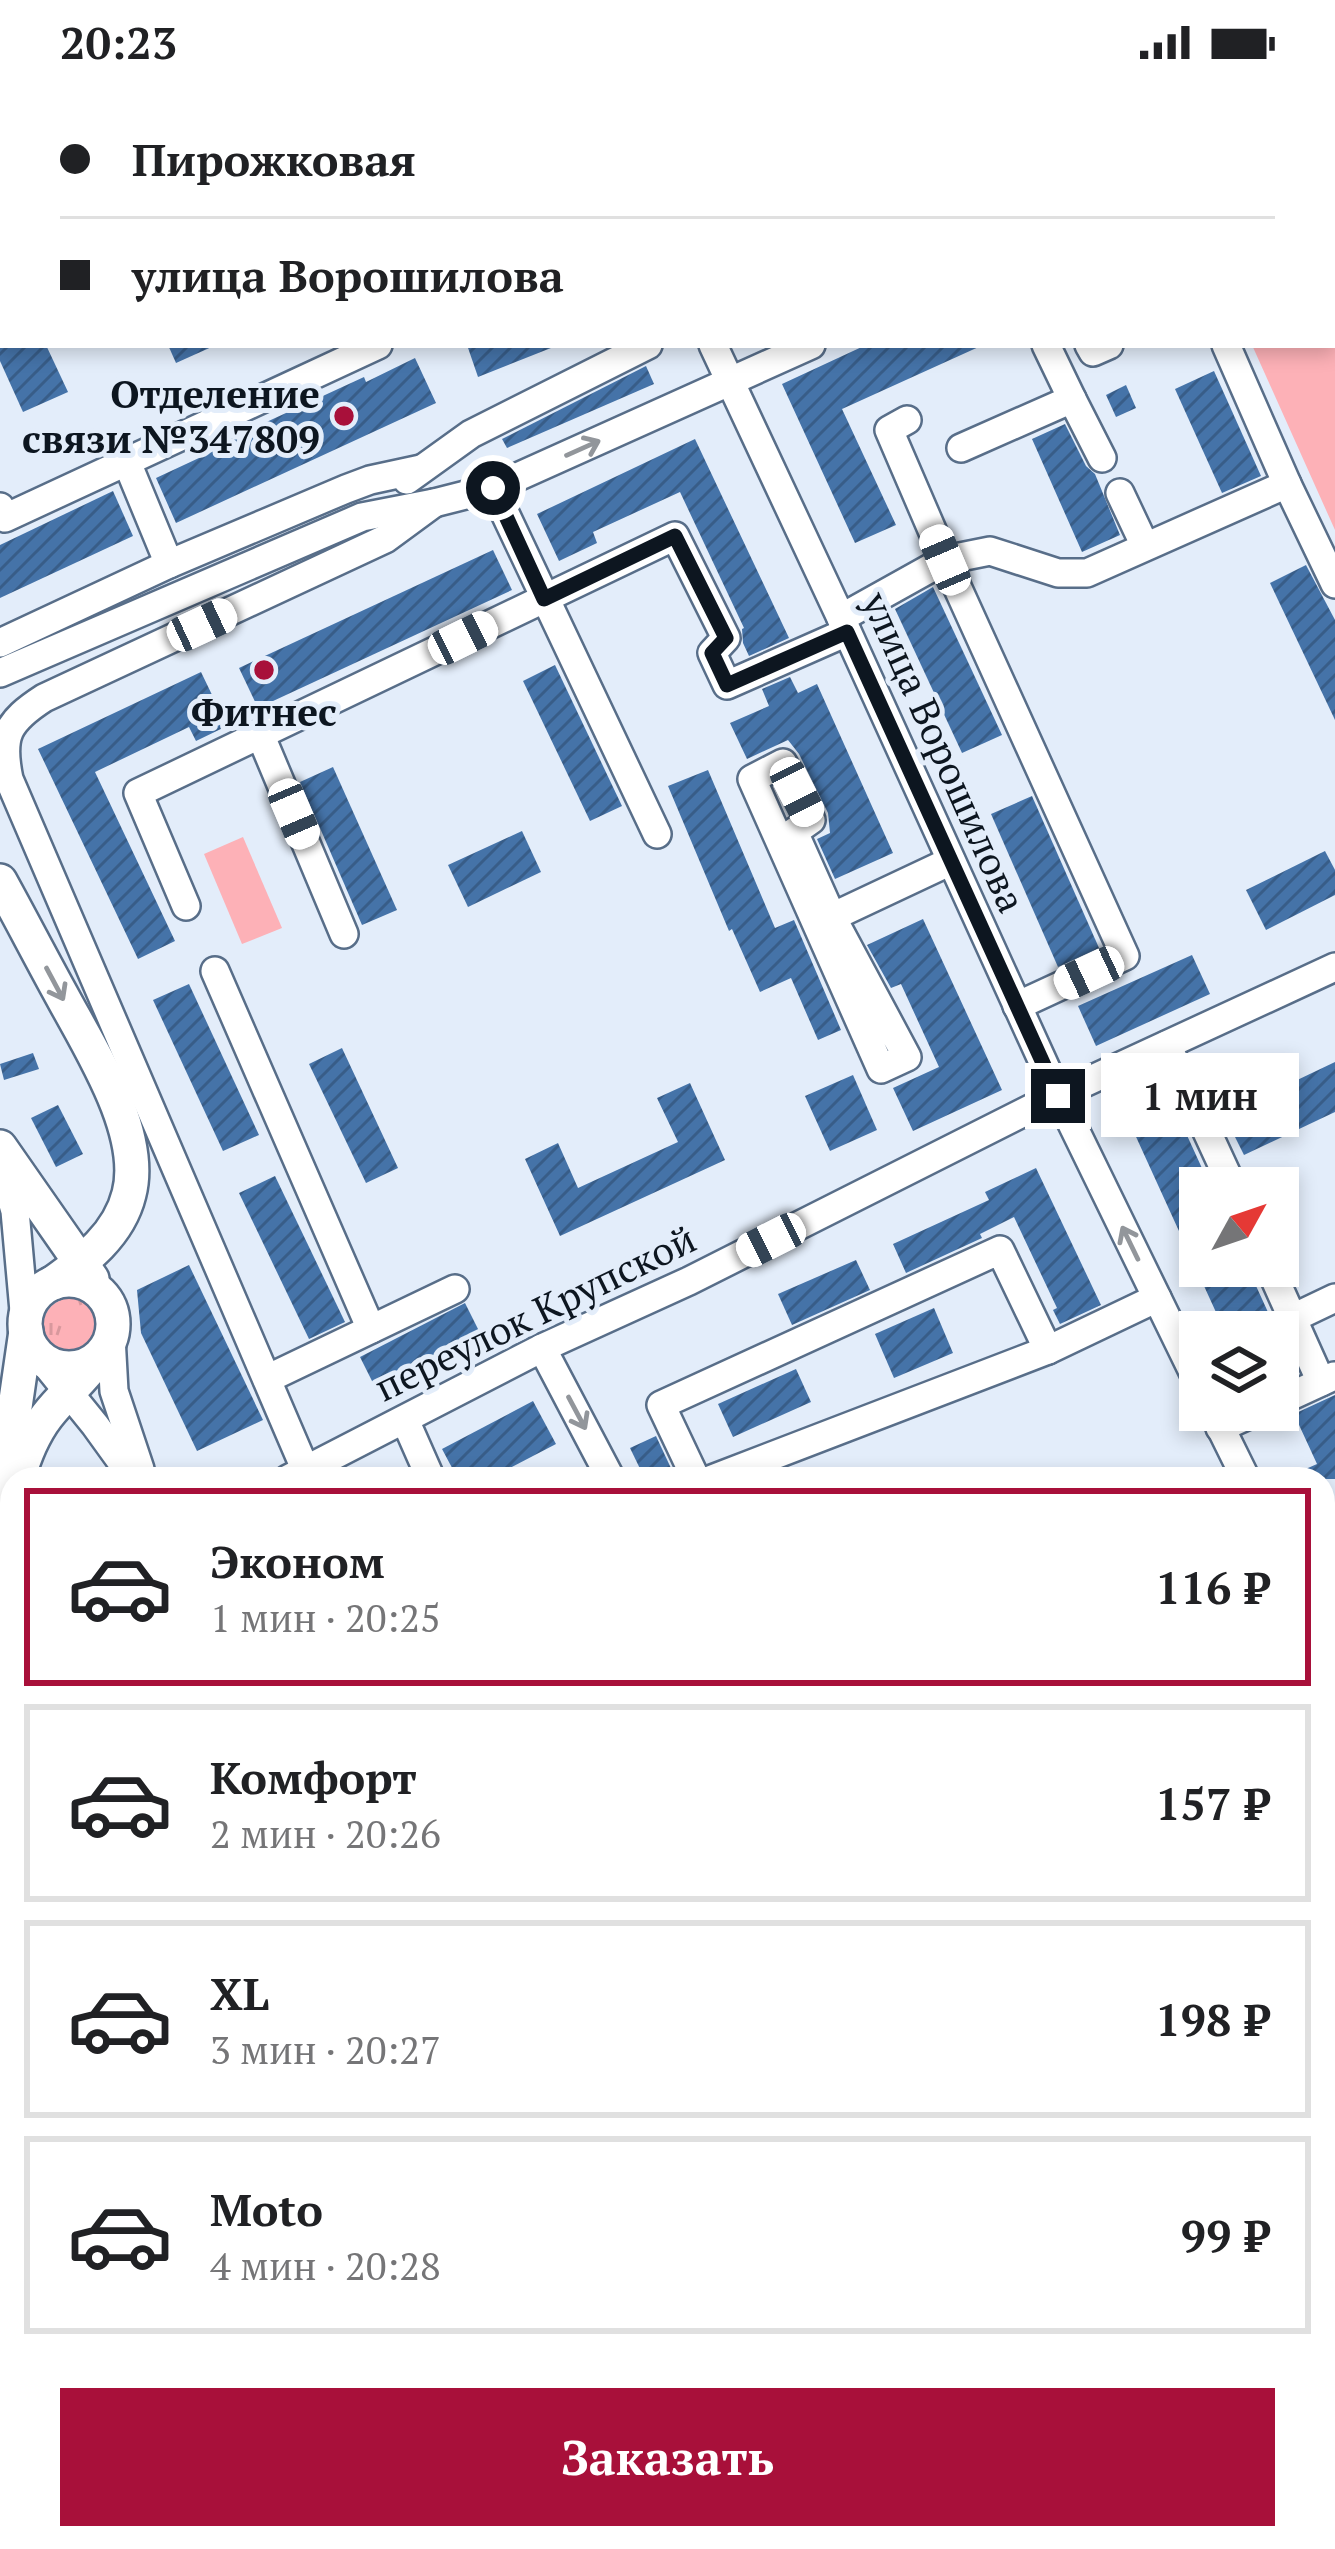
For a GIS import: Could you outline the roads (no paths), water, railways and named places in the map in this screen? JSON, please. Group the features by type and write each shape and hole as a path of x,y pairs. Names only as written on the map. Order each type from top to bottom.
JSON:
{"main road":[{"path":"0,881 117,1106 133,1176 116,1226 93,1253 33,1298 7,1467"},
{"path":"0,1148 105,1299 112,1317 105,1346 81,1382 38,1428 22,1467"},
{"path":"53,1283 82,1282 105,1299"},
{"path":"28,1335 42,1359 62,1367 82,1366 105,1346"}],"street":[{"path":"0,508 4,518 371,348"},
{"path":"362,517 421,469 487,425 642,348"},
{"name":"улица Ворошилова","path":"714,348 1058,1096 1179,1343"},
{"path":"0,674 362,517 493,488 805,348"},
{"path":"1047,348 1102,458"},
{"path":"1227,348 1335,584"},
{"path":"961,448 1072,399"},
{"path":"907,420 889,430 1125,956 1017,1006"},
{"path":"126,460 169,564"},
{"path":"0,644 169,564 346,489 421,469"},
{"path":"186,906 138,793 675,536 726,638 712,653 727,685 844,625 945,560 990,551 1058,573 1087,573 1287,484"},
{"path":"493,488 657,834"},
{"path":"1120,493 1145,546"},
{"path":"295,1467 267,1378 9,779 5,736 13,723 44,698 385,539 434,503"},
{"path":"260,734 344,934"},
{"path":"783,763 811,820 794,832 832,917 907,1057 881,1069 752,779 783,763"},
{"path":"832,917 951,861"},
{"name":"переулок Крупской","path":"313,1467 542,1348 689,1281 1058,1096 1335,967"},
{"path":"215,970 371,1329"},
{"path":"1167,1045 1223,1167"},
{"path":"0,1159 15,1211 28,1335 125,1467"},
{"path":"690,1467 661,1405 1000,1250 1048,1350"},
{"path":"267,1378 454,1289"},
{"path":"743,1467 1048,1350 1157,1298"},
{"path":"1299,1315 1335,1298"},
{"path":"1299,1328 1328,1379 1299,1392"},
{"path":"105,1346 114,1391 140,1467"},
{"path":"542,1348 605,1467"},
{"path":"405,1420 426,1467"},
{"path":"1222,1431 1240,1467"}],"place":[{"name":"Отделение связи №347809","path":"344,416"},
{"name":"Фитнес","path":"264,670"}]}
